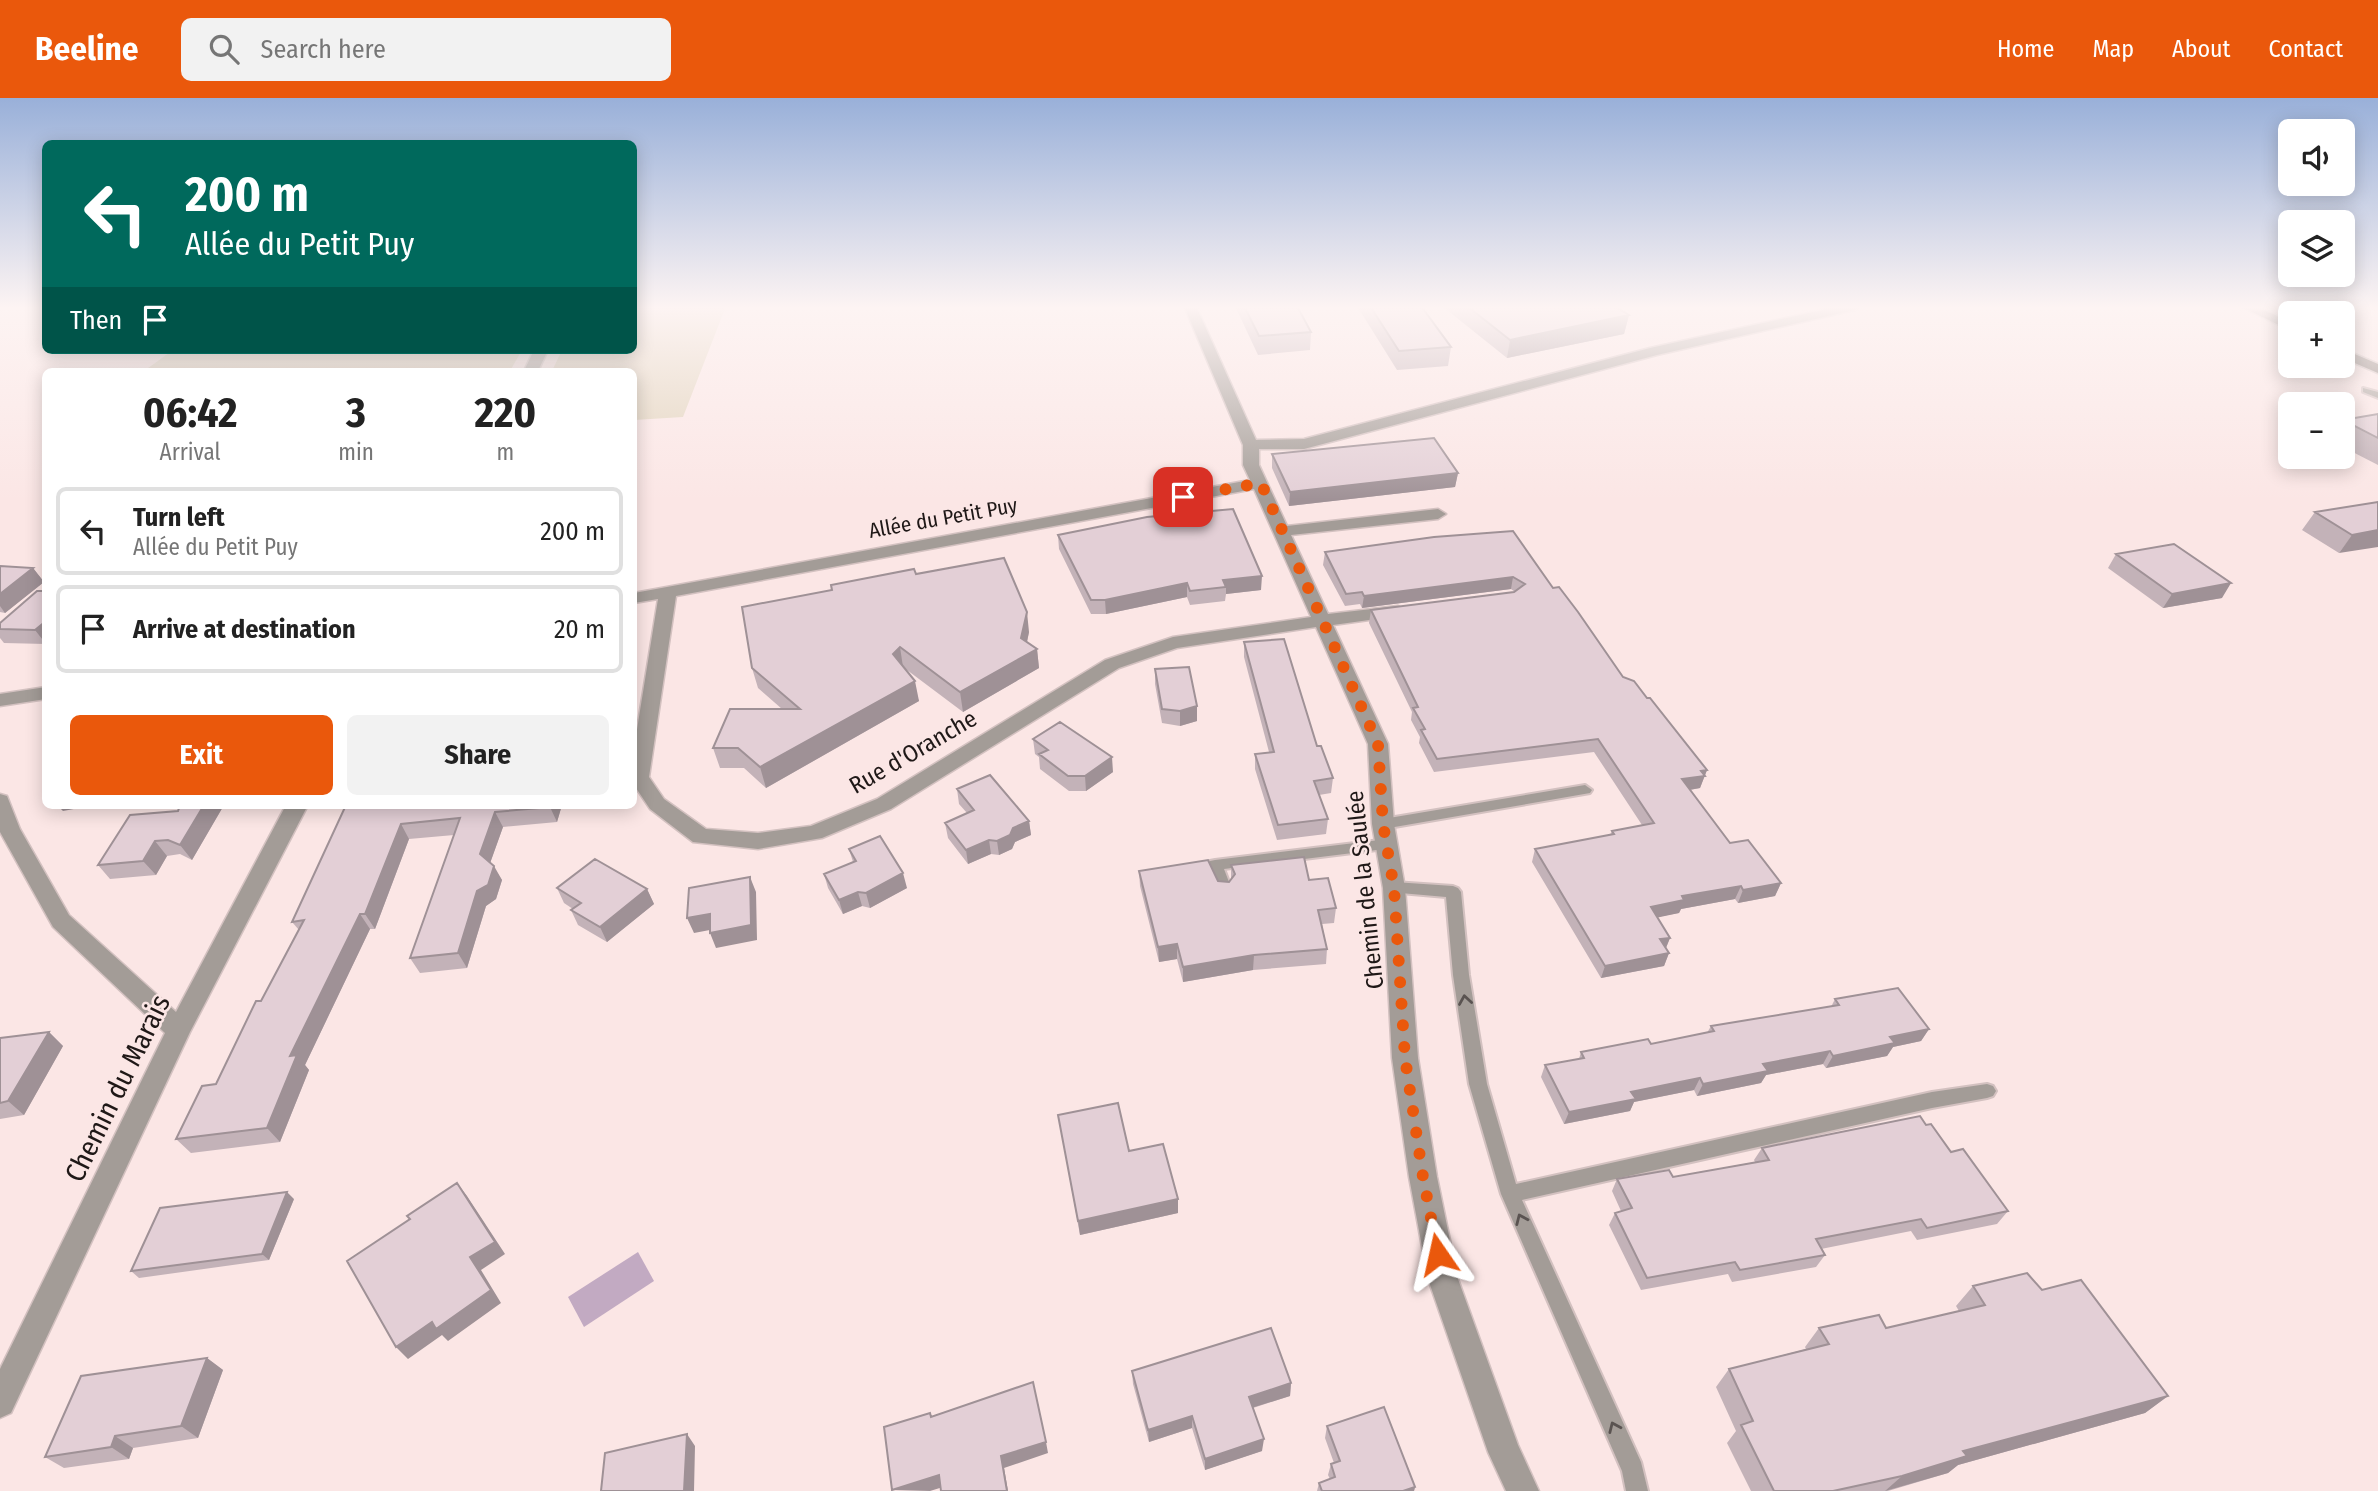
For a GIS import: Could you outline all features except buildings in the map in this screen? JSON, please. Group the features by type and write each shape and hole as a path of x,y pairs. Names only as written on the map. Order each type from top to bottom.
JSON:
{"street":[{"name":"Chemin de la Saulée","path":"1219,371 1251,445 1251,465 1378,744 1385,834 1394,888 1405,1058 1423,1177 1443,1279 1504,1452 1523,1491"},
{"path":"1251,445 1304,444 1579,371"},
{"name":"Allée du Petit Puy","path":"637,597 1261,483"},
{"path":"1282,531 1438,514"},
{"name":"Rue d'Oranche","path":"668,592 639,777 657,804 701,836 758,841 814,833 884,804 1112,663 1173,643 1416,608"},
{"path":"0,700 42,694"},
{"path":"0,801 9,829 61,921 179,1030"},
{"name":"Chemin du Marais","path":"0,1402 179,1030 295,809"}],"lane":[{"path":"2366,390 2378,395"},
{"path":"1224,890 1216,865 1385,834 1585,790"},
{"path":"1394,888 1453,891 1461,975 1478,1083 1510,1194 1633,1470 1637,1491"},
{"path":"1510,1194 1932,1100 1987,1091"}],"shaded area":[{"path":"637,371 701,371 683,417 637,420"},
{"path":"638,1252 654,1281 584,1327 568,1297"}],"route":[{"path":"1183,497 1261,483 1378,744 1383,824 1394,888 1405,1058 1438,1254"}]}
